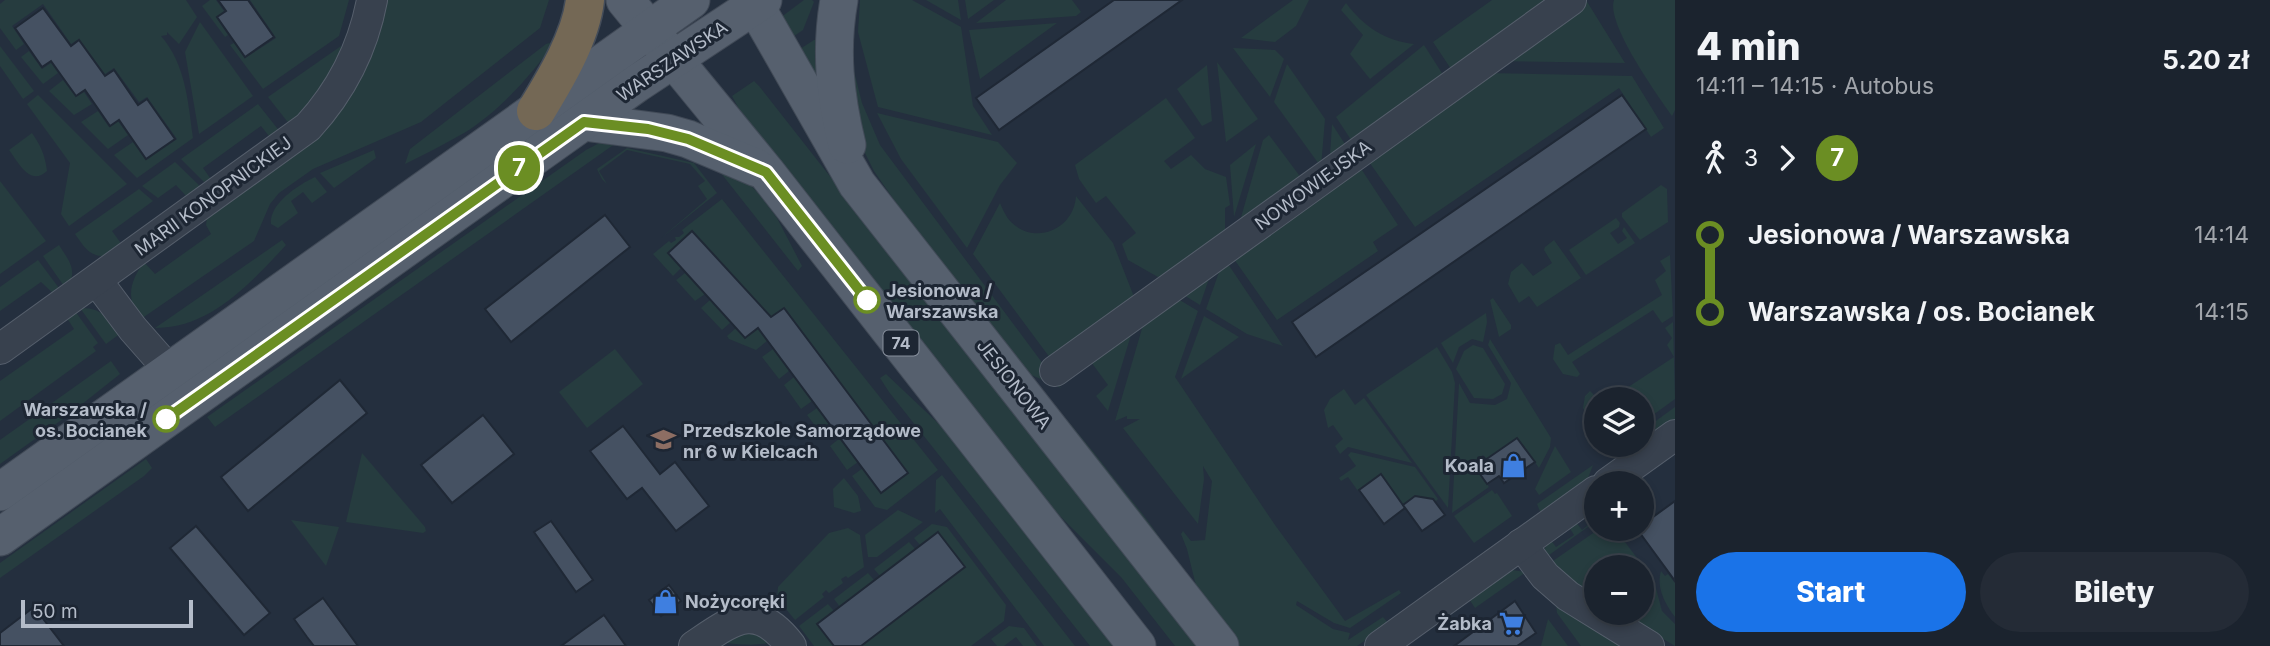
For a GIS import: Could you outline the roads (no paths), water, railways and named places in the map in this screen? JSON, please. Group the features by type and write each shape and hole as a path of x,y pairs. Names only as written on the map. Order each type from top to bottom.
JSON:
{"highway":[{"path":"536,111 564,59 580,21 585,0"}],"main road":[{"name":"74","path":"625,0 766,172 1137,646"},
{"path":"0,492 691,0"},
{"path":"839,0 833,58 835,86 837,106 857,184"},
{"name":"JESIONOWA","path":"756,2 857,184 1220,646"},
{"name":"WARSZAWSKA","path":"0,537 756,2"},
{"path":"584,122 648,129 678,136 766,172"}],"street":[{"name":"MARII KONOPNICKIEJ","path":"0,349 308,127 323,110 346,74 364,33 372,0"},
{"name":"NOWOWIEJSKA","path":"1055,371 1572,0"},
{"path":"96,281 170,371"},
{"path":"1625,471 1675,435"},
{"path":"1380,646 1584,499"},
{"path":"1521,544 1545,576 1568,596 1649,646"},
{"path":"694,646 728,624 755,618 774,625 791,646"}],"place":[{"name":"Jesionowa / Warszawska","path":"867,300"},
{"name":"Warszawska / os. Bocianek","path":"166,419"},
{"name":"Przedszkole Samorządowe nr 6 w Kielcach","path":"663,440"},
{"name":"Koala","path":"1514,465"},
{"name":"Nożycoręki","path":"665,601"},
{"name":"Żabka","path":"1512,623"}]}
